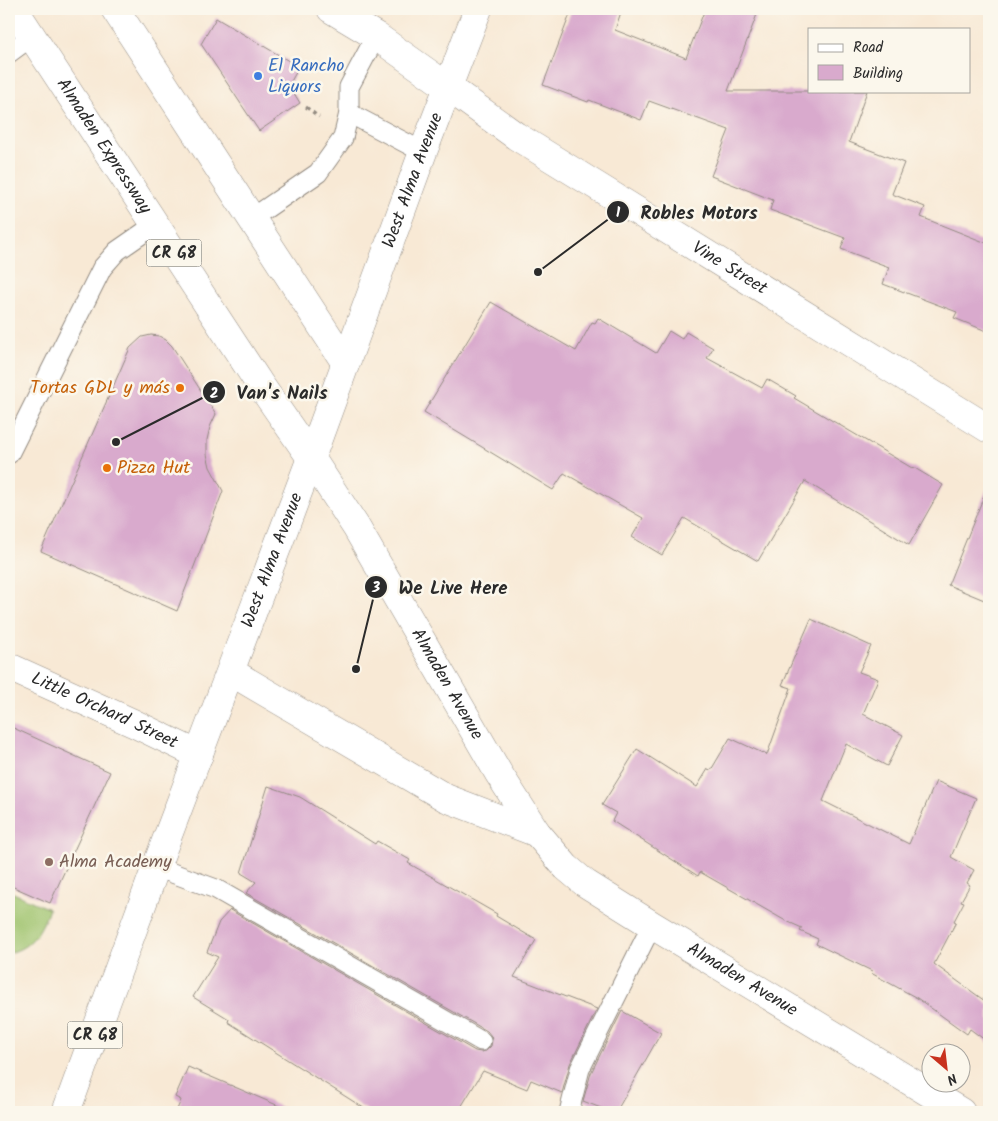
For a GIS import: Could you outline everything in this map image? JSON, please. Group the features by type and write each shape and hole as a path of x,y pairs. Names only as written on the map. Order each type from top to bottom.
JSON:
{"main road":[{"name":"Almaden Expressway","path":"14,9 259,383 311,458"},
{"path":"115,9 346,362"},
{"name":"Vine Street","path":"331,9 376,36 516,136 989,429"},
{"name":"West Alma Avenue","path":"66,1112 478,9"},
{"name":"Almaden Avenue","path":"311,458 356,526 500,774 537,833 566,867 584,882 652,925 961,1112"},
{"name":"Little Orchard Street","path":"9,667 199,755"},
{"name":"Almaden Avenue","path":"231,672 446,798 537,833"}],"lane":[{"path":"9,53 32,36"},
{"path":"252,219 318,173 343,138 349,113 349,87 376,36"},
{"path":"349,113 423,152"},
{"path":"9,454 102,268 117,251 156,224"},
{"path":"156,867 216,889 481,1041"},
{"path":"569,1112 580,1069 652,925"}],"green space":[{"path":"9,891 49,909 35,937 24,947 9,953"}],"building":[{"path":"572,9 622,9 615,30 686,58 705,9 759,9 728,91 867,92 849,142 904,163 892,194 925,207 921,217 989,244 989,332 954,318 957,312 883,284 889,267 841,249 845,238 770,210 773,200 711,176 729,130 649,101 641,120 543,85"},
{"name":"El Rancho Liquors","path":"216,18 299,67 289,85 300,103 259,131 201,44"},
{"path":"491,302 576,351 592,322 595,323 598,318 656,353 669,331 682,339 686,332 713,348 707,358 762,388 767,379 796,396 794,398 943,485 909,545 805,481 758,561 684,518 662,555 632,537 643,518 564,473 553,490 424,412"},
{"path":"159,336 172,346 216,414 207,440 207,454 210,467 223,491 177,611 41,551 130,348 142,337"},
{"path":"989,486 989,602 948,585"},
{"path":"811,619 871,646 859,672 878,679 863,714 903,735 887,766 846,744 823,801 909,844 936,781 976,798 951,857 974,870 967,883 970,885 961,901 964,902 954,921 956,922 934,964 989,1004 989,1043 970,1029 967,1034 917,998 871,973 872,971 816,944 818,939 800,931 802,928 784,920 700,872 698,876 612,821 616,813 602,805 637,749 697,787 708,769 711,770 730,738 767,755 791,688 782,685"},
{"path":"9,726 110,772 50,903 9,885"},
{"path":"268,786 300,797 375,844 377,841 410,860 408,863 497,914 496,916 536,940 514,977 597,1009 570,1064 562,1093 531,1080 527,1089 483,1071 458,1112 370,1112 228,1022 229,1019 193,997 218,957 207,952 219,922 230,910 475,1051 486,1051 491,1046 491,1036 487,1031 246,893 256,882 241,873"},
{"path":"622,1011 661,1033 616,1112 611,1112 583,1101 591,1073"},
{"path":"188,1067 293,1112 176,1112 181,1100 175,1097"}],"place":[{"name":"El Rancho Liquors","path":"258,76"},
{"name":"Robles Motors","path":"538,272"},
{"name":"Tortas GDL y más","path":"180,388"},
{"name":"Van's Nails","path":"116,442"},
{"name":"Pizza Hut","path":"107,468"},
{"name":"We Live Here","path":"356,669"},
{"name":"Alma Academy","path":"49,862"}]}
